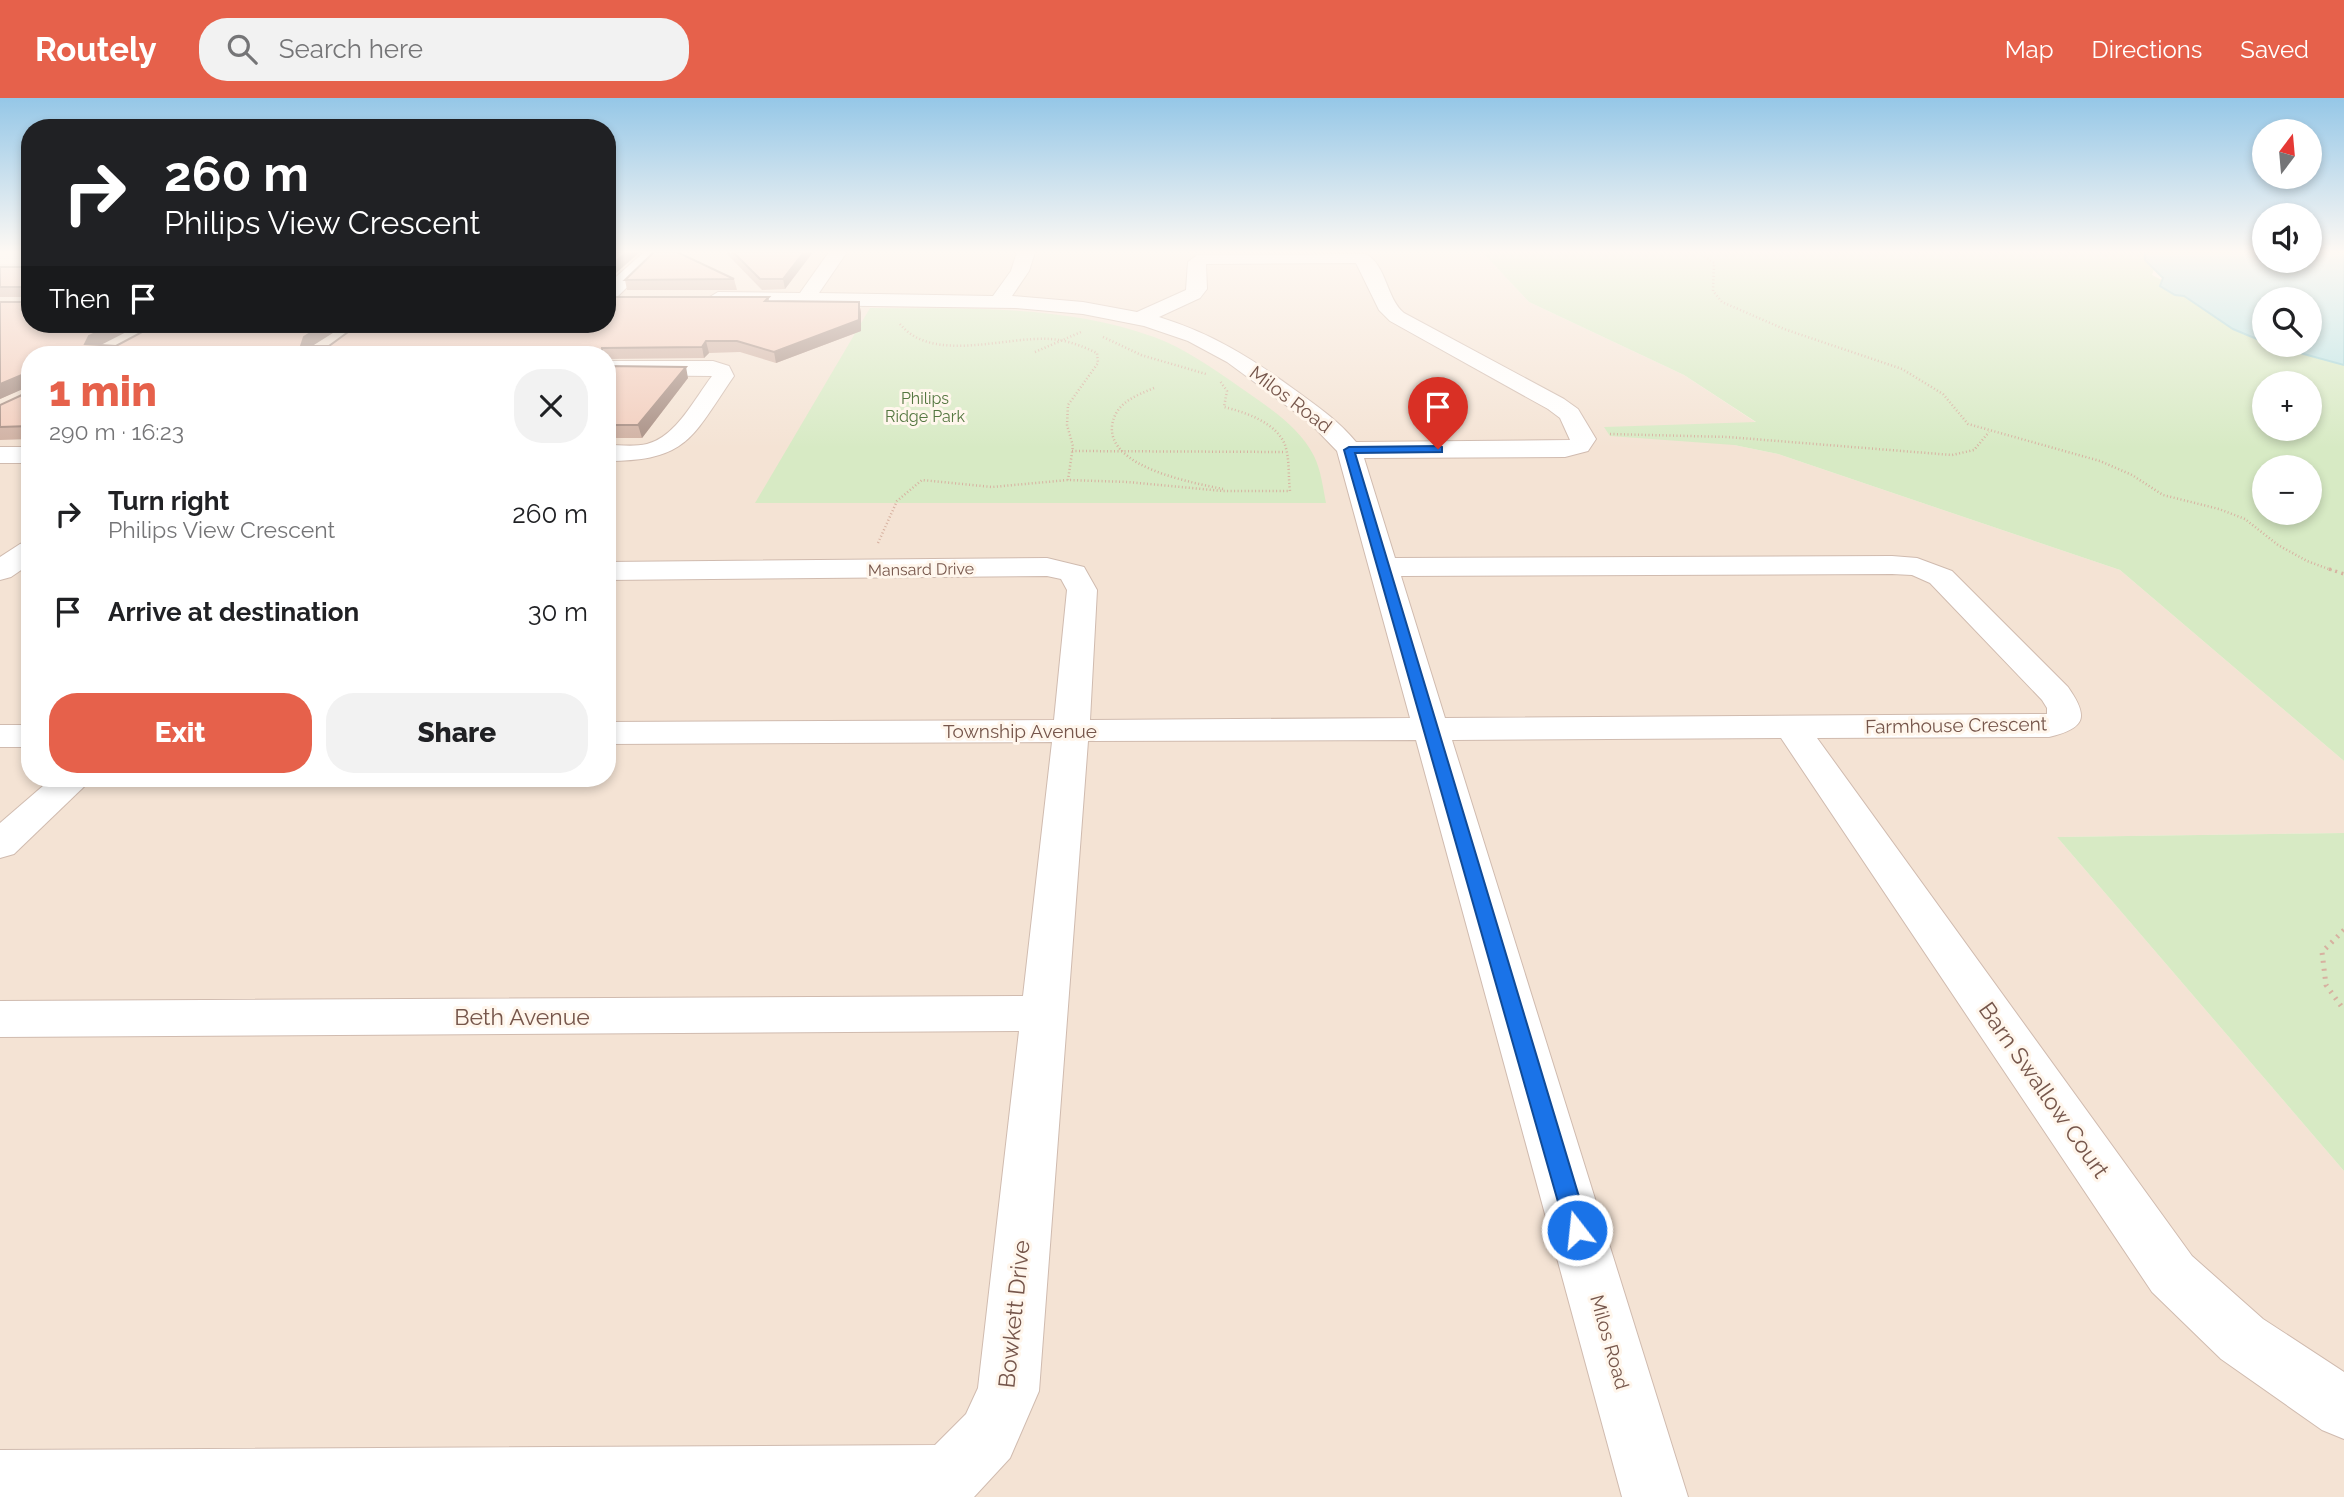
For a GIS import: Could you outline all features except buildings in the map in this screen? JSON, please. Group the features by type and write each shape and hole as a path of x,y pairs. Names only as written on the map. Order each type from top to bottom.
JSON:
{"street":[{"name":"Milos Road","path":"1136,317 1184,332 1230,353 1308,409 1342,439 1349,450 1655,1497"},
{"path":"1349,450 1565,449 1579,446 1584,439 1570,414 1556,404 1397,317"},
{"path":"616,368 713,368 721,371 723,376 674,441 660,448 636,453 616,453"},
{"path":"0,455 21,455"},
{"path":"0,572 21,557"},
{"name":"Mansard Drive","path":"616,570 1047,567 1073,573 1082,590 1070,731"},
{"name":"Farmhouse Crescent","path":"1384,567 1917,567 1941,577 2056,694 2065,708 2064,719 2049,726 1432,729"},
{"path":"0,572 21,573"},
{"name":"Barn Swallow Court","path":"1791,727 2172,1274 2242,1339 2344,1408"},
{"name":"Township Avenue","path":"616,733 1432,729"},
{"name":"Bowkett Drive","path":"0,1482 949,1477 988,1436 1008,1391 1070,731"},
{"path":"0,736 21,736"},
{"path":"0,845 65,787"},
{"name":"Beth Avenue","path":"0,1019 1043,1013"}],"path":[{"path":"902,317 901,329 909,335 949,344 988,346 1043,339 1062,340 1097,353 1098,363 1068,405 1072,451 1068,480"},
{"path":"1757,317 1902,369 1943,394 1968,424 2100,461 2132,475 2163,495 2219,509 2245,519 2278,545 2306,561 2344,574"},
{"path":"1035,352 1087,330 1078,327"},
{"path":"867,570 897,501 922,481 992,487 1068,480 1128,482 1238,492 1290,491 1285,445 1279,436 1261,422 1241,410 1224,407 1227,391 1221,381 1186,368 1151,360 1097,334"},
{"path":"1154,388 1120,407 1112,422 1112,437 1122,450 1156,471 1238,492"},
{"path":"1610,433 1728,437 1952,455 1975,450 1989,432"},
{"path":"1072,451 1285,452"},
{"path":"2344,930 2322,952 2326,985 2344,1010"}],"shaded area":[{"path":"0,317 21,317 21,333 616,333 616,317 1561,317 1684,375 1757,423 1734,445 1778,454 2120,570 2344,761 2344,833 2057,837 2344,1171 2344,1497 0,1497"}],"green space":[{"name":"Philips Ridge Park","path":"865,317 1073,317 1120,326 1166,342 1221,374 1272,410 1308,445 1320,473 1326,503 755,503"},
{"path":"1561,317 2228,317 2252,337 2252,357 2322,357 2322,355 2344,360 2344,761 2120,570 1778,454 1734,445 1610,436 1604,427 1756,422 1684,375"},
{"path":"2344,833 2344,1171 2057,837"}],"water":[{"path":"2216,317 2252,317 2252,337 2233,329"},
{"path":"2322,317 2344,317 2344,365 2315,357 2322,357"}],"route":[{"path":"1438,449 1349,450 1577,1230"}]}
